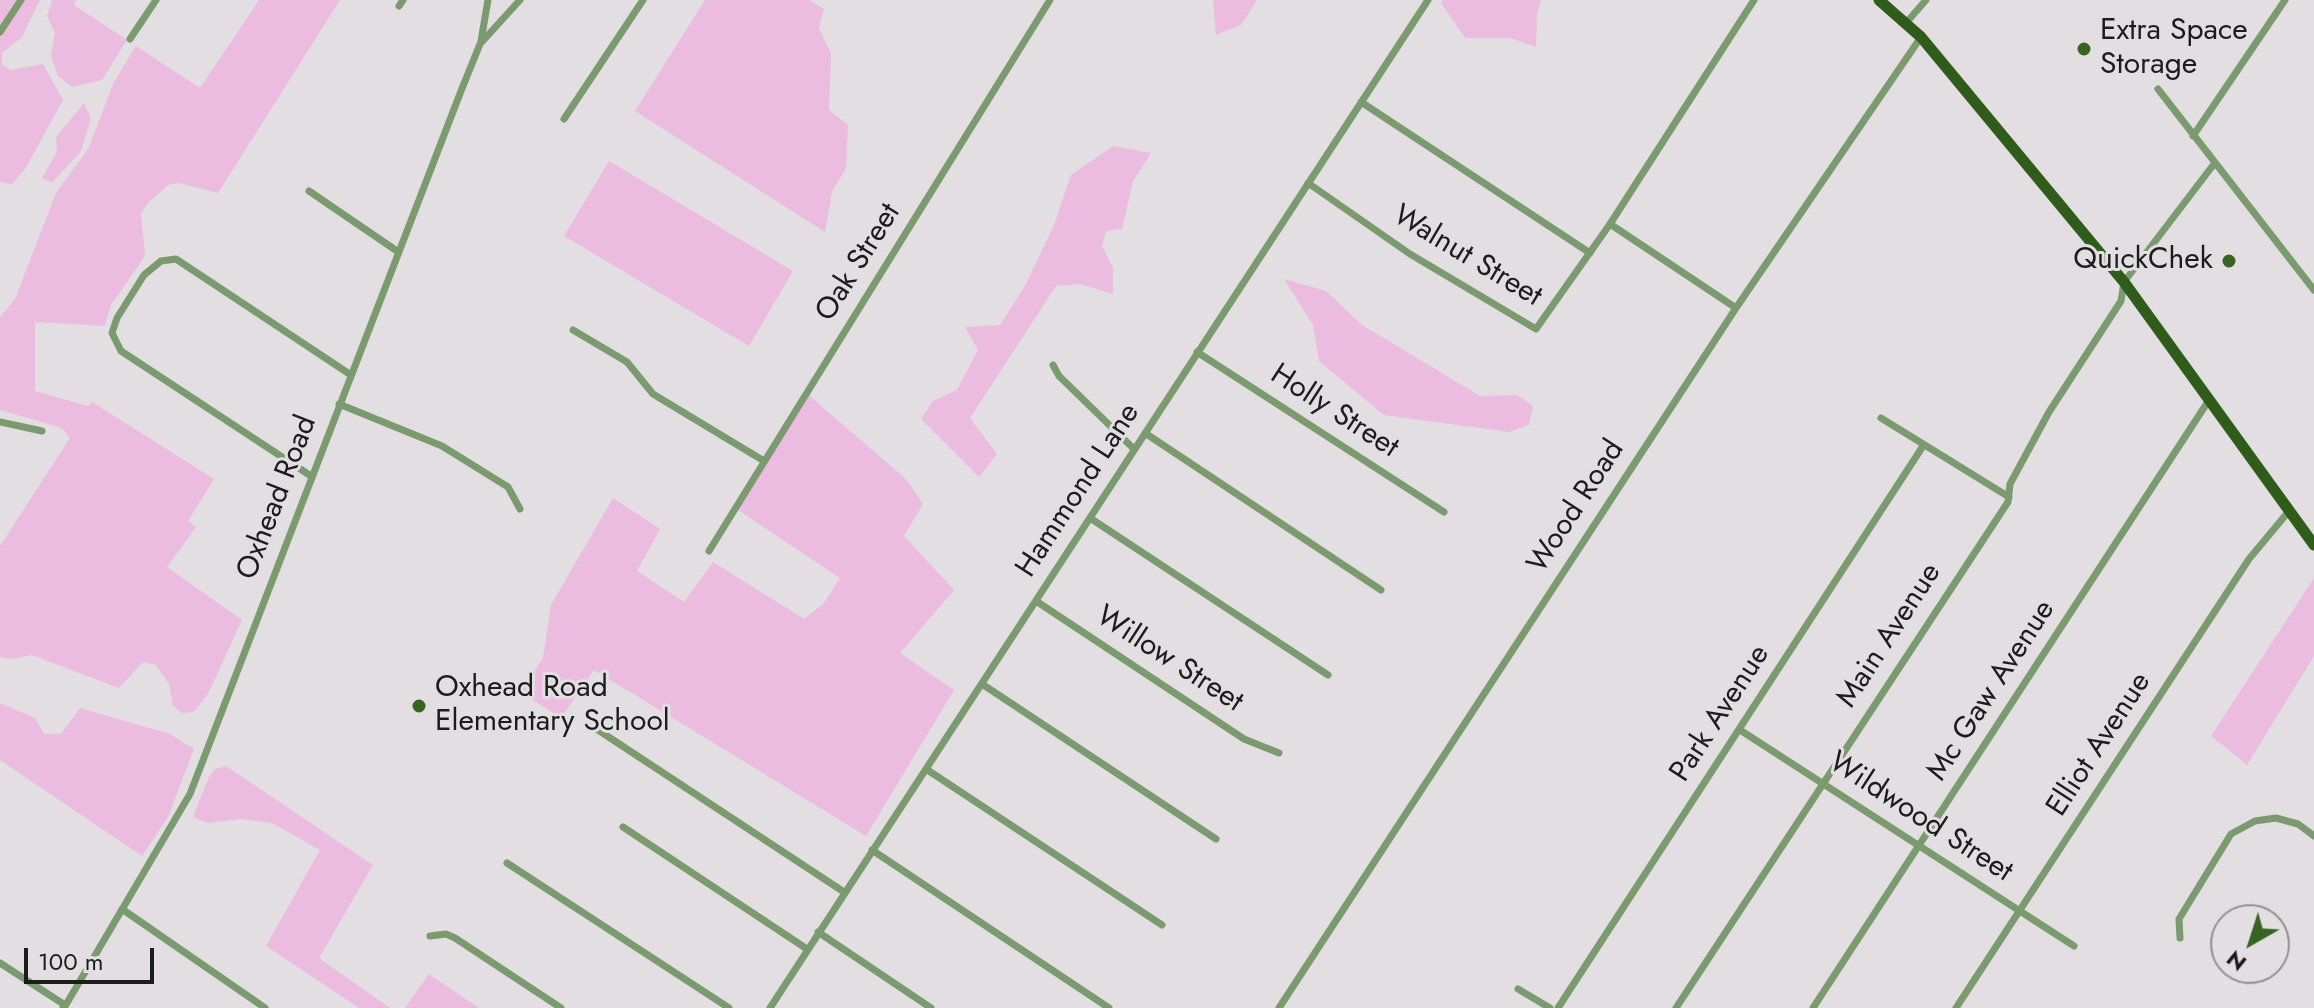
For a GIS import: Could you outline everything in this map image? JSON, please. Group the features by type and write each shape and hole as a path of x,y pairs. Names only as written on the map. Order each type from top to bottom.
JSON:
{"main road":[{"path":"1879,0 1921,37 2124,282 2314,545"}],"street":[{"path":"0,32 21,0"},
{"path":"130,39 156,0"},
{"path":"480,44 488,0"},
{"name":"Oxhead Road","path":"64,1007 174,824 205,759 397,251 480,44 520,0"},
{"path":"564,119 643,0"},
{"name":"Oak Street","path":"709,551 1050,0"},
{"name":"Hammond Lane","path":"770,1008 1428,0"},
{"name":"Walnut Street","path":"1308,183 1410,254 1533,330 1610,224 1754,0"},
{"path":"1906,23 1926,0"},
{"path":"2193,136 2285,0"},
{"name":"Wood Road","path":"1279,1008 1736,308 1921,37"},
{"path":"2158,89 2314,290"},
{"path":"1361,102 1590,253"},
{"name":"Main Avenue","path":"1676,1008 2009,497 2010,484 2049,412 2121,301 2124,282 2214,164"},
{"path":"309,191 397,251"},
{"path":"1610,224 1736,308"},
{"path":"311,476 121,351 112,333 144,275 161,261 176,259 351,375"},
{"path":"573,330 627,362 653,394 764,461"},
{"name":"Holly Street","path":"1197,352 1444,512"},
{"path":"1053,365 1059,376 1134,449"},
{"name":"Mc Gaw Avenue","path":"1813,1008 2210,400"},
{"path":"339,404 442,446 508,487 520,509"},
{"path":"1881,418 2009,497"},
{"path":"0,422 42,431"},
{"path":"1145,433 1381,590"},
{"name":"Park Avenue","path":"1558,1008 1923,446"},
{"name":"Elliot Avenue","path":"1956,1008 2249,559 2289,511"},
{"path":"1090,518 1328,675"},
{"name":"Willow Street","path":"1036,601 1244,739 1279,753"},
{"path":"982,684 1216,839"},
{"path":"595,728 844,892"},
{"name":"Wildwood Street","path":"1740,730 2074,946"},
{"path":"926,769 1162,925"},
{"path":"2180,938 2179,919 2231,834 2255,821 2276,818 2298,824 2314,836"},
{"path":"623,827 807,949"},
{"path":"872,850 1109,1008"},
{"path":"507,863 729,1008"},
{"path":"122,909 265,1008"},
{"path":"818,932 931,1008"},
{"path":"430,936 446,934 455,938 561,1008"},
{"path":"0,963 64,1007"},
{"path":"1518,989 1550,1008"}],"shaded area":[{"path":"0,0 40,0 22,37 2,53 2,65 12,70 43,64 63,100 25,169 12,184 0,182"},
{"path":"52,0 76,0 74,5 127,40 102,80 72,87 58,76 51,56 55,33 47,16"},
{"path":"259,0 340,0 218,193 179,183 168,185 148,203 141,214 145,256 111,305 104,326 35,322 35,391 88,406 92,402 214,479 188,521 196,527 167,567 242,620 208,694 194,712 182,713 173,706 169,684 156,665 143,662 119,688 32,655 13,659 0,657 0,546 70,438 62,428 0,410 0,317 15,299 56,193 88,149 114,82 136,46 200,88"},
{"path":"705,0 809,0 824,9 819,28 831,54 829,110 848,125 846,168 832,192 825,232 635,111"},
{"path":"1213,0 1257,0 1241,25 1216,35"},
{"path":"1443,0 1541,0 1537,14 1536,47 1510,38 1465,38 1441,3"},
{"path":"84,103 91,118 81,151 52,183 42,178 57,152 56,137"},
{"path":"1113,146 1151,153 1133,181 1122,229 1106,231 1102,246 1113,268 1113,294 1080,284 1056,286 970,418 997,454 979,477 921,419 933,401 957,390 978,350 965,327 1000,325 1025,286 1054,225 1071,175"},
{"path":"609,161 793,271 749,346 564,236"},
{"path":"1284,279 1326,291 1362,325 1480,396 1517,395 1533,406 1529,425 1509,432 1384,415 1319,361 1313,325"},
{"path":"806,393 906,479 923,504 904,536 954,590 900,653 954,690 866,836 594,670 561,718 521,692 543,658 551,605 613,498 660,529 637,571 684,602 713,562 804,619 824,603 840,578 735,508"},
{"path":"2314,578 2314,656 2247,765 2211,736"},
{"path":"0,703 35,718 44,734 61,734 80,708 170,734 194,749 168,817 142,856 0,760"},
{"path":"226,766 373,865 319,958 390,1008 359,1008 266,946 320,850 272,823 241,819 207,823 193,817 209,777 215,769"},
{"path":"429,974 479,1008 405,1008"}],"place":[{"name":"Extra Space Storage","path":"2084,49"},
{"name":"QuickChek","path":"2229,261"},
{"name":"Oxhead Road Elementary School","path":"419,706"}]}
